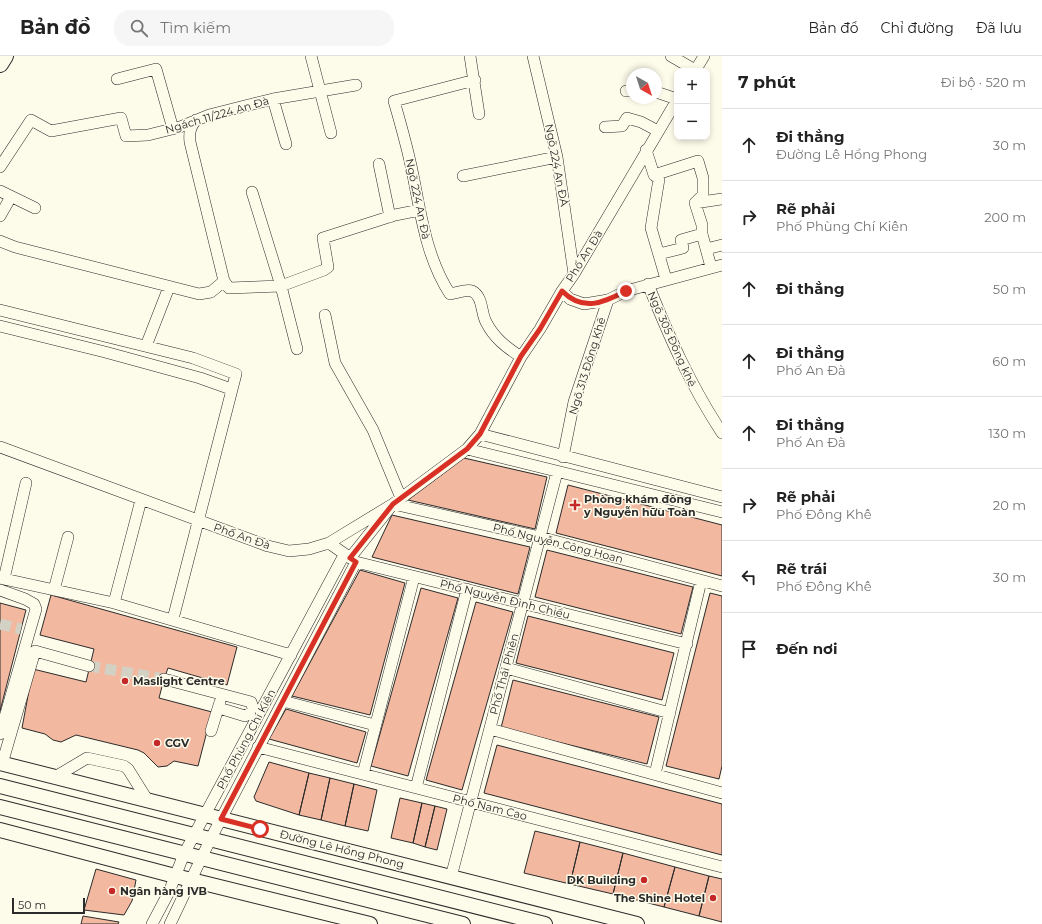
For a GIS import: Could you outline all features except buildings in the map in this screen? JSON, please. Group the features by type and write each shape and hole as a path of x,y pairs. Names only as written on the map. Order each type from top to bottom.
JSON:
{"highway":[{"path":"0,64 5,56"}],"main road":[{"name":"Đường Lê Hồng Phong","path":"1,764 638,924"},
{"path":"0,786 148,822 210,840 545,924"},
{"path":"0,807 463,924"},
{"path":"0,830 175,876 370,924"}],"street":[{"path":"311,56 331,132"},
{"path":"470,56 475,80 479,114"},
{"name":"Ngõ 224 An ĐÀ","path":"533,56 557,157 570,233 574,274"},
{"path":"671,56 692,68"},
{"path":"696,68 704,56"},
{"path":"117,79 156,69 173,129"},
{"name":"Ngõ 224 An Đà","path":"475,80 394,100 406,140 424,233 439,277 450,294 465,290 471,291 475,294 480,300 485,320 501,344 521,356"},
{"name":"Ngách 11/224 An Đà","path":"0,167 31,120 51,131 121,118 126,136 148,135 173,129 209,115 273,99 356,85"},
{"path":"662,94 674,99"},
{"path":"273,99 286,144"},
{"name":"Phố An Đà","path":"0,447 268,546 289,551 309,549 328,542 397,501 467,449 480,434 521,356 540,329 562,291 574,274 675,104"},
{"path":"605,127 622,126 627,118 641,122 658,131"},
{"path":"196,120 191,126 189,133 190,142 224,281 228,288 234,289 281,286 324,270 328,267 323,238 390,217 420,210"},
{"path":"646,150 654,175 659,179 651,228 666,279"},
{"path":"463,176 557,157"},
{"path":"654,175 698,160 703,178 703,195 695,203"},
{"path":"379,164 390,217"},
{"path":"0,191 35,208"},
{"path":"252,192 281,286 297,349"},
{"path":"695,203 722,199"},
{"path":"0,216 8,202"},
{"path":"695,203 702,225 702,234 711,267"},
{"path":"659,254 683,248 681,240 702,234"},
{"path":"0,241 15,247 199,294 211,292 224,281"},
{"path":"706,249 722,245"},
{"path":"562,291 570,299 584,304 608,300 626,291 648,284 722,265"},
{"name":"Ngõ 305 Đông khê","path":"648,284 679,360 699,398 722,434"},
{"path":"146,346 168,287"},
{"name":"Ngõ 313 Đông Khê","path":"563,457 574,402 608,300"},
{"path":"0,310 193,358 236,374 173,619"},
{"path":"325,315 335,363 373,430 397,501 350,558"},
{"path":"0,326 105,352 200,378 231,389"},
{"path":"480,434 563,457 722,497"},
{"path":"467,449 722,512"},
{"name":"Phố Thái Phiên","path":"451,877 557,472"},
{"path":"26,483 2,578 114,603 173,619 291,655"},
{"path":"114,603 141,500"},
{"name":"Phố Nguyễn Công Hoan","path":"397,501 540,537 722,586"},
{"path":"54,590 68,537"},
{"name":"Phố Nguyễn Đình Chiểu","path":"328,542 350,558 414,577 686,644"},
{"name":"Phố Phùng Chí Kiên","path":"152,924 184,854 259,710 350,558"},
{"name":"Phố Phùng Chí Kiên","path":"170,924 200,858 280,705 350,558"},
{"path":"363,774 414,577"},
{"path":"655,774 701,581"},
{"path":"416,788 467,589"},
{"path":"0,590 26,598 34,604 36,609 25,631 0,734"},
{"path":"1,764 34,651 89,666"},
{"path":"506,668 670,713"},
{"path":"164,679 251,702 259,710"},
{"path":"211,731 223,694"},
{"path":"219,708 245,716 259,710 280,705 375,725"},
{"path":"490,729 722,793"},
{"name":"Phố Nam Cao","path":"258,748 722,867"},
{"path":"55,777 81,760 92,758 128,769 148,801"}],"tunnel":[{"path":"0,624 21,629"},
{"path":"89,666 164,679"}],"place":[{"name":"Phòng khám đông y Nguyễn hữu Toàn","path":"575,505"},
{"name":"Maslight Centre","path":"125,681"},
{"name":"CGV","path":"157,743"},
{"name":"DK Building","path":"644,880"},
{"name":"Ngân hàng IVB","path":"112,891"},
{"name":"The Shine Hotel","path":"713,898"}],"route":[{"path":"260,829 221,819 356,562 350,558 393,504 467,449 480,434 504,392 521,356 540,329 562,291 570,299 584,304 608,300 626,291"}]}
